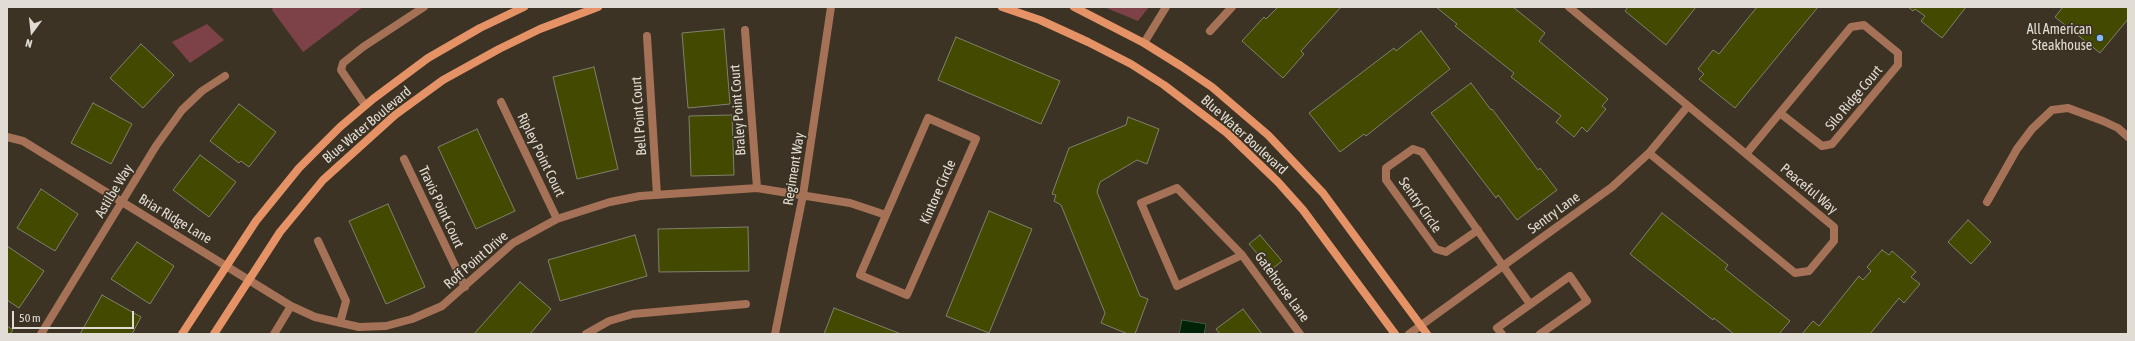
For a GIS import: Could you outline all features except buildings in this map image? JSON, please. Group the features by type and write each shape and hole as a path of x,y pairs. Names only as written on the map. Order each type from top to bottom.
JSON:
{"street":[{"path":"365,105 341,70 344,63 381,35 424,7"},
{"name":"Blue Water Boulevard","path":"182,334 225,266 256,221 299,168 340,127 365,105 428,58 480,28 524,7"},
{"name":"Blue Water Boulevard","path":"214,334 280,232 324,180 395,115 443,80 498,48 540,29 598,7"},
{"name":"Regiment Way","path":"775,334 804,195 831,7"},
{"name":"Blue Water Boulevard","path":"1002,7 1040,20 1131,64 1164,85 1227,134 1278,182 1303,210 1395,334"},
{"name":"Blue Water Boulevard","path":"1074,7 1144,43 1212,87 1247,116 1297,163 1345,222 1427,334"},
{"path":"1144,43 1166,7"},
{"path":"1210,31 1232,7"},
{"name":"Peaceful Way","path":"1575,9 1688,106 1834,227 1834,241 1809,271 1795,273 1649,153"},
{"name":"Silo Ridge Court","path":"1746,154 1851,27 1864,25 1898,53 1898,65 1832,144 1822,146 1780,113"},
{"name":"Braley Point Court","path":"745,30 757,188"},
{"name":"Bell Point Court","path":"647,36 657,195"},
{"name":"Astilbe Way","path":"41,334 156,146 182,110 202,91 225,76"},
{"name":"Ripley Point Court","path":"501,102 557,219"},
{"name":"Sentry Lane","path":"1409,334 1612,187 1649,153 1688,106"},
{"path":"1987,202 2017,149 2032,129 2052,110 2068,108 2108,123 2118,128 2128,137"},
{"name":"Kintore Circle","path":"928,118 976,139 908,295 860,275 886,215 928,118"},
{"name":"Briar Ridge Lane","path":"7,137 23,141 225,266"},
{"name":"Sentry Circle","path":"1478,230 1446,252 1436,249 1386,180 1386,168 1413,149 1422,152 1504,265 1530,304"},
{"name":"Travis Point Court","path":"404,159 465,287"},
{"name":"Roff Point Drive","path":"225,266 292,306 314,317 340,323 359,330 386,326 412,319 442,306 513,243 557,219 610,202 657,195 757,188 804,195"},
{"name":"Gatehouse Lane","path":"1242,255 1177,286 1141,203 1176,188 1225,235 1242,255 1300,334"},
{"path":"804,195 850,203 886,215"},
{"path":"318,241 346,301 340,323"},
{"path":"1502,334 1497,328 1570,276 1587,301 1540,334"},
{"path":"586,334 609,321 633,314 746,304"},
{"path":"274,334 292,306"}],"shaded area":[{"path":"273,7 363,7 303,52 272,10"},
{"path":"1104,7 1149,7 1138,21"},
{"path":"207,24 224,40 190,63 172,42"},
{"path":"1182,320 1206,324 1204,334 1179,334"}],"place":[{"name":"All American Steakhouse","path":"2100,38"}]}
